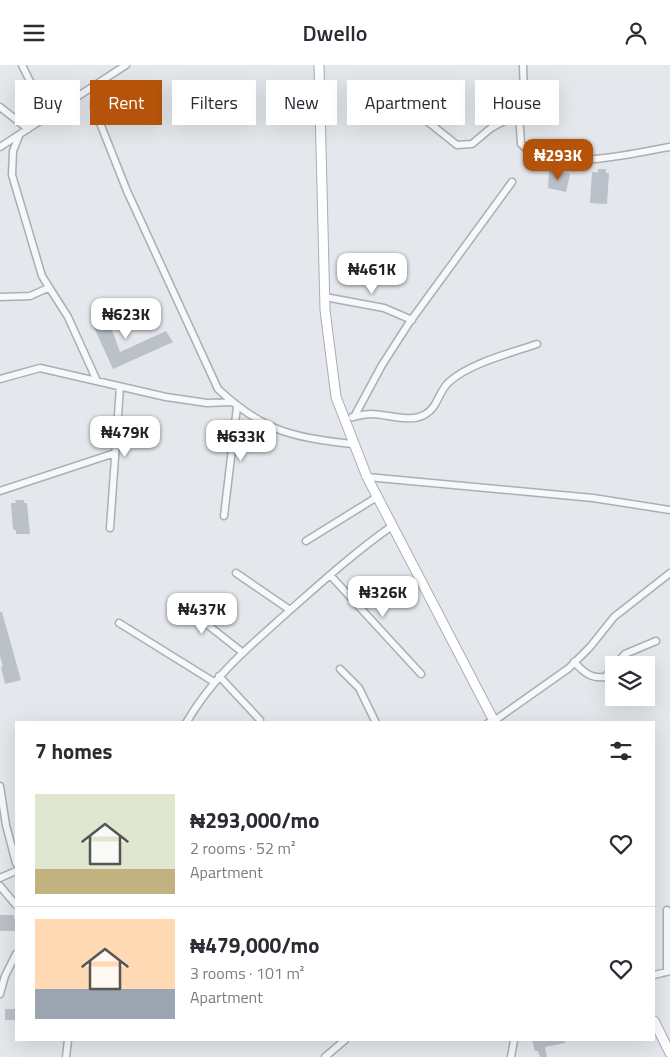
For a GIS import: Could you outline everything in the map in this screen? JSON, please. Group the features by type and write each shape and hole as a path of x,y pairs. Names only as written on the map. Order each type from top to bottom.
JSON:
{"main road":[{"path":"319,65 325,297 328,346 336,397 366,477 492,721"},
{"path":"655,1023 670,1053"}],"street":[{"path":"22,65 29,80"},
{"path":"103,80 126,65"},
{"path":"523,65 523,80"},
{"path":"0,107 28,129"},
{"path":"0,147 34,125"},
{"path":"101,125 130,199 218,389 235,405 272,428 306,439 353,444"},
{"path":"431,125 450,141 463,146 472,145 497,125"},
{"path":"520,125 521,144 550,157 590,161 670,147"},
{"path":"19,136 13,151 12,175 42,276 68,317 96,381"},
{"path":"0,139 10,141"},
{"path":"354,417 382,365 412,319 512,182"},
{"path":"0,297 30,297 48,288"},
{"path":"325,297 384,308 412,319"},
{"path":"343,419 370,414 409,418 423,416 433,409 442,389 450,381 467,370 537,343"},
{"path":"0,379 40,368 120,387 207,403 235,405"},
{"path":"110,528 120,387"},
{"path":"224,516 235,405"},
{"path":"0,491 115,453"},
{"path":"366,477 592,498 670,510"},
{"path":"306,541 377,497"},
{"path":"187,721 214,682 242,653 357,551 392,526"},
{"path":"236,573 290,610"},
{"path":"494,721 549,683 574,662 590,647 614,617 670,573"},
{"path":"330,575 421,674"},
{"path":"176,600 242,653"},
{"path":"119,623 214,682"},
{"path":"623,656 656,641"},
{"path":"574,662 589,676 605,677"},
{"path":"340,669 359,689 375,721"},
{"path":"219,676 260,720"},
{"path":"0,786 6,825 15,859"},
{"path":"0,878 15,871"},
{"path":"0,886 15,904"},
{"path":"655,975 669,972 667,910"},
{"path":"0,993 5,976 15,956"},
{"path":"66,1057 68,1041"},
{"path":"325,1057 344,1041"},
{"path":"511,1057 514,1041"}],"building":[{"path":"598,169 606,169 606,173 609,173 607,204 590,203 592,172 598,172"},
{"path":"553,170 570,174 566,192 548,188 549,171"},
{"path":"129,308 134,317 111,327 120,352 166,331 173,342 113,369 92,323"},
{"path":"15,500 24,500 24,503 27,503 30,534 16,534 16,531 13,529 11,503 16,503"},
{"path":"0,612 2,612 21,680 5,684 0,656"},
{"path":"0,915 14,915 15,931 0,931"},
{"path":"5,1009 15,1009 15,1020 5,1020"},
{"path":"532,1041 565,1041 565,1043 545,1047 547,1057 540,1057 538,1051 535,1051"}]}
